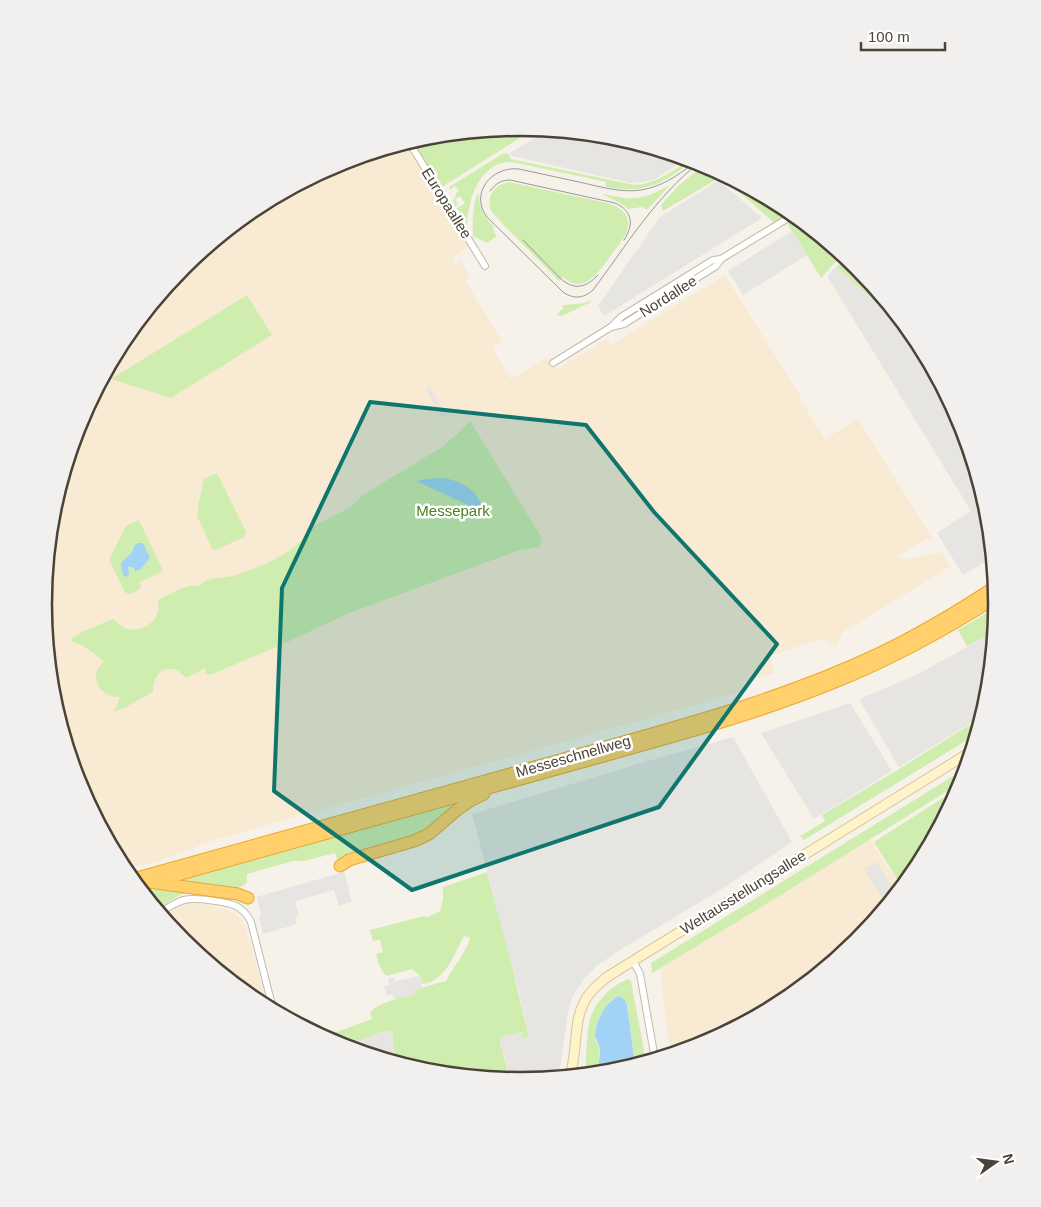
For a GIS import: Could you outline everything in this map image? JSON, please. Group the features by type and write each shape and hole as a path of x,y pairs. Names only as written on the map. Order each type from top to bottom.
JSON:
{"highway":[{"name":"Messeschnellweg","path":"140,877 648,735 762,700 833,674 882,652 943,620 988,591"},
{"name":"Messeschnellweg","path":"146,884 730,720 801,696 869,667 915,645 988,603"},
{"path":"340,866 349,860 414,841 429,834 470,801 511,782"},
{"path":"152,882 238,894 248,898"}],"main road":[{"name":"Weltausstellungsallee","path":"571,1068 580,1011 590,993 607,977 964,755"}],"street":[{"name":"Europaallee","path":"413,148 485,266"},
{"name":"Nordallee","path":"553,363 610,328 624,324 716,266 721,259 787,218"},
{"path":"166,909 185,900 197,899 230,904 247,914 251,922 271,1000"},
{"path":"633,961 640,974 654,1052"}],"highlighted area":[{"path":"370,402 586,425 654,512 777,644 659,807 412,890 274,791 282,588"}],"shaded area":[{"path":"538,137 551,137 612,144 679,163 655,179 631,183 512,156 510,153"},
{"path":"413,148 472,244 452,258 455,263 460,260 470,276 465,280 502,341 492,348 511,379 548,357 551,357 557,369 607,339 611,345 725,275 825,439 858,419 931,536 932,539 929,541 927,538 899,556 902,560 942,552 950,567 843,632 836,646 820,639 770,656 774,673 745,682 741,692 214,840 154,863 133,867 115,838 88,783 77,754 61,695 52,604 57,542 68,482 88,424 115,369 131,343 169,295 212,252 260,214 314,184 370,160"},
{"path":"716,182 724,185 762,218 604,316 598,306 660,217"},
{"path":"792,231 807,255 743,295 728,271"},
{"path":"836,267 885,311 910,343 953,424 973,482 980,512 986,561 963,575 937,533 971,511 827,276"},
{"path":"429,386 447,416 443,418 425,389"},
{"path":"987,636 980,695 974,721 899,767 859,699 918,674"},
{"path":"850,703 892,771 814,819 761,733"},
{"path":"733,737 792,842 717,892 615,953 597,966 583,980 569,1006 560,1069 509,1071 499,1038 521,1032 523,1039 529,1037 472,814"},
{"path":"868,835 897,881 851,934 829,955 781,993 727,1023 669,1048 659,964"},
{"path":"877,862 893,887 883,899 864,869"},
{"path":"344,872 352,902 339,906 334,890 295,901 299,916 295,917 297,924 263,934 259,918 261,912 256,897"},
{"path":"191,903 207,905 225,909 241,919 246,928 265,996 212,955 170,913"},
{"path":"420,976 422,988 414,990 415,994 394,999 392,994 387,996 384,986 389,985 388,978 393,977 395,981"},
{"path":"385,1031 392,1031 394,1054 370,1047 356,1042"}],"green space":[{"path":"523,136 445,185 439,190 413,148 459,140"},
{"path":"504,153 508,154 511,159 634,185 656,180 682,164 686,166 663,181 653,185 643,188 620,189 606,187 606,182 512,162 501,163 492,168 478,183 470,204 467,225 457,208 465,203 460,196 455,199 458,205 455,207 453,200 455,194 459,191 455,186 450,190 449,187"},
{"path":"698,170 717,179 663,211 661,205 678,186"},
{"path":"509,182 613,205 627,217 627,232 602,268 591,279 585,283 578,284 563,277 559,281 491,210 489,200 493,192 500,185"},
{"path":"670,185 647,210 642,207 628,209 602,194 637,198 654,193"},
{"path":"731,186 781,214 837,260 821,278 785,220 777,225"},
{"path":"477,194 479,195 483,212 494,227 494,233 497,236 487,243 473,236 473,215"},
{"path":"840,264 856,279 885,310 836,267"},
{"path":"247,295 272,335 171,398 111,379"},
{"path":"591,300 589,303 562,316 557,315 564,309 562,306 564,305 585,303"},
{"name":"Messepark","path":"470,421 542,538 539,547 517,551 347,614 210,675 205,673 206,669 203,668 186,678 174,670 164,670 156,678 153,692 114,712 120,697 101,690 96,679 96,673 104,661 83,646 72,641 72,638 113,619 127,629 141,628 150,624 156,617 158,600 183,588 199,586 210,579 241,573 288,552 298,544 310,528 351,507 363,495 442,447"},
{"path":"217,473 246,532 244,537 213,550 197,516 204,479"},
{"path":"139,520 163,571 140,582 141,588 128,594 124,591 109,559 126,526"},
{"path":"988,612 987,636 967,646 958,630"},
{"path":"974,722 969,739 804,840 800,836 825,821 822,815"},
{"path":"956,774 950,790 768,903 652,973 651,963"},
{"path":"947,795 926,838 898,880 874,842"},
{"path":"464,801 429,831 339,864 335,853 304,861 293,861 247,874 247,882 242,886 225,889 180,881 181,880"},
{"path":"487,872 529,1037 523,1039 521,1032 499,1038 508,1071 429,1063 394,1054 392,1031 385,1031 356,1042 334,1033 372,1019 370,1012 380,1005 415,994 414,990 446,981 467,947 470,938 464,936 443,973 430,982 422,984 420,976 412,969 387,976 385,974 376,954 383,952 380,940 373,941 370,930 424,916 428,917 440,911 443,887"},
{"path":"156,889 218,894 230,896 249,905 227,898 187,893 163,905 151,890"},
{"path":"628,979 631,981 645,1055 634,1058 627,1005 613,998 601,1014 595,1031 595,1040 600,1049 599,1065 585,1067 591,1016 598,1003 608,991"}],"water":[{"path":"450,479 469,488 478,498 483,512 416,481"},
{"path":"138,543 143,543 150,558 140,570 135,571 133,567 128,567 129,575 126,577 122,573 121,563 131,554 134,546"},
{"path":"619,996 624,999 627,1005 634,1058 599,1065 600,1049 595,1037 596,1030 599,1018 615,998"}],"tram line":[{"path":"689,167 663,183 650,188 632,191 605,188 519,169 509,169 500,172 486,183 482,190 482,208 487,217 563,292 574,297 582,296 593,290 669,190 692,168"},
{"path":"490,191 499,182 510,180 615,203 625,210 630,219 629,229 624,240"},
{"path":"523,240 566,283 581,286 590,282 598,275"}]}
